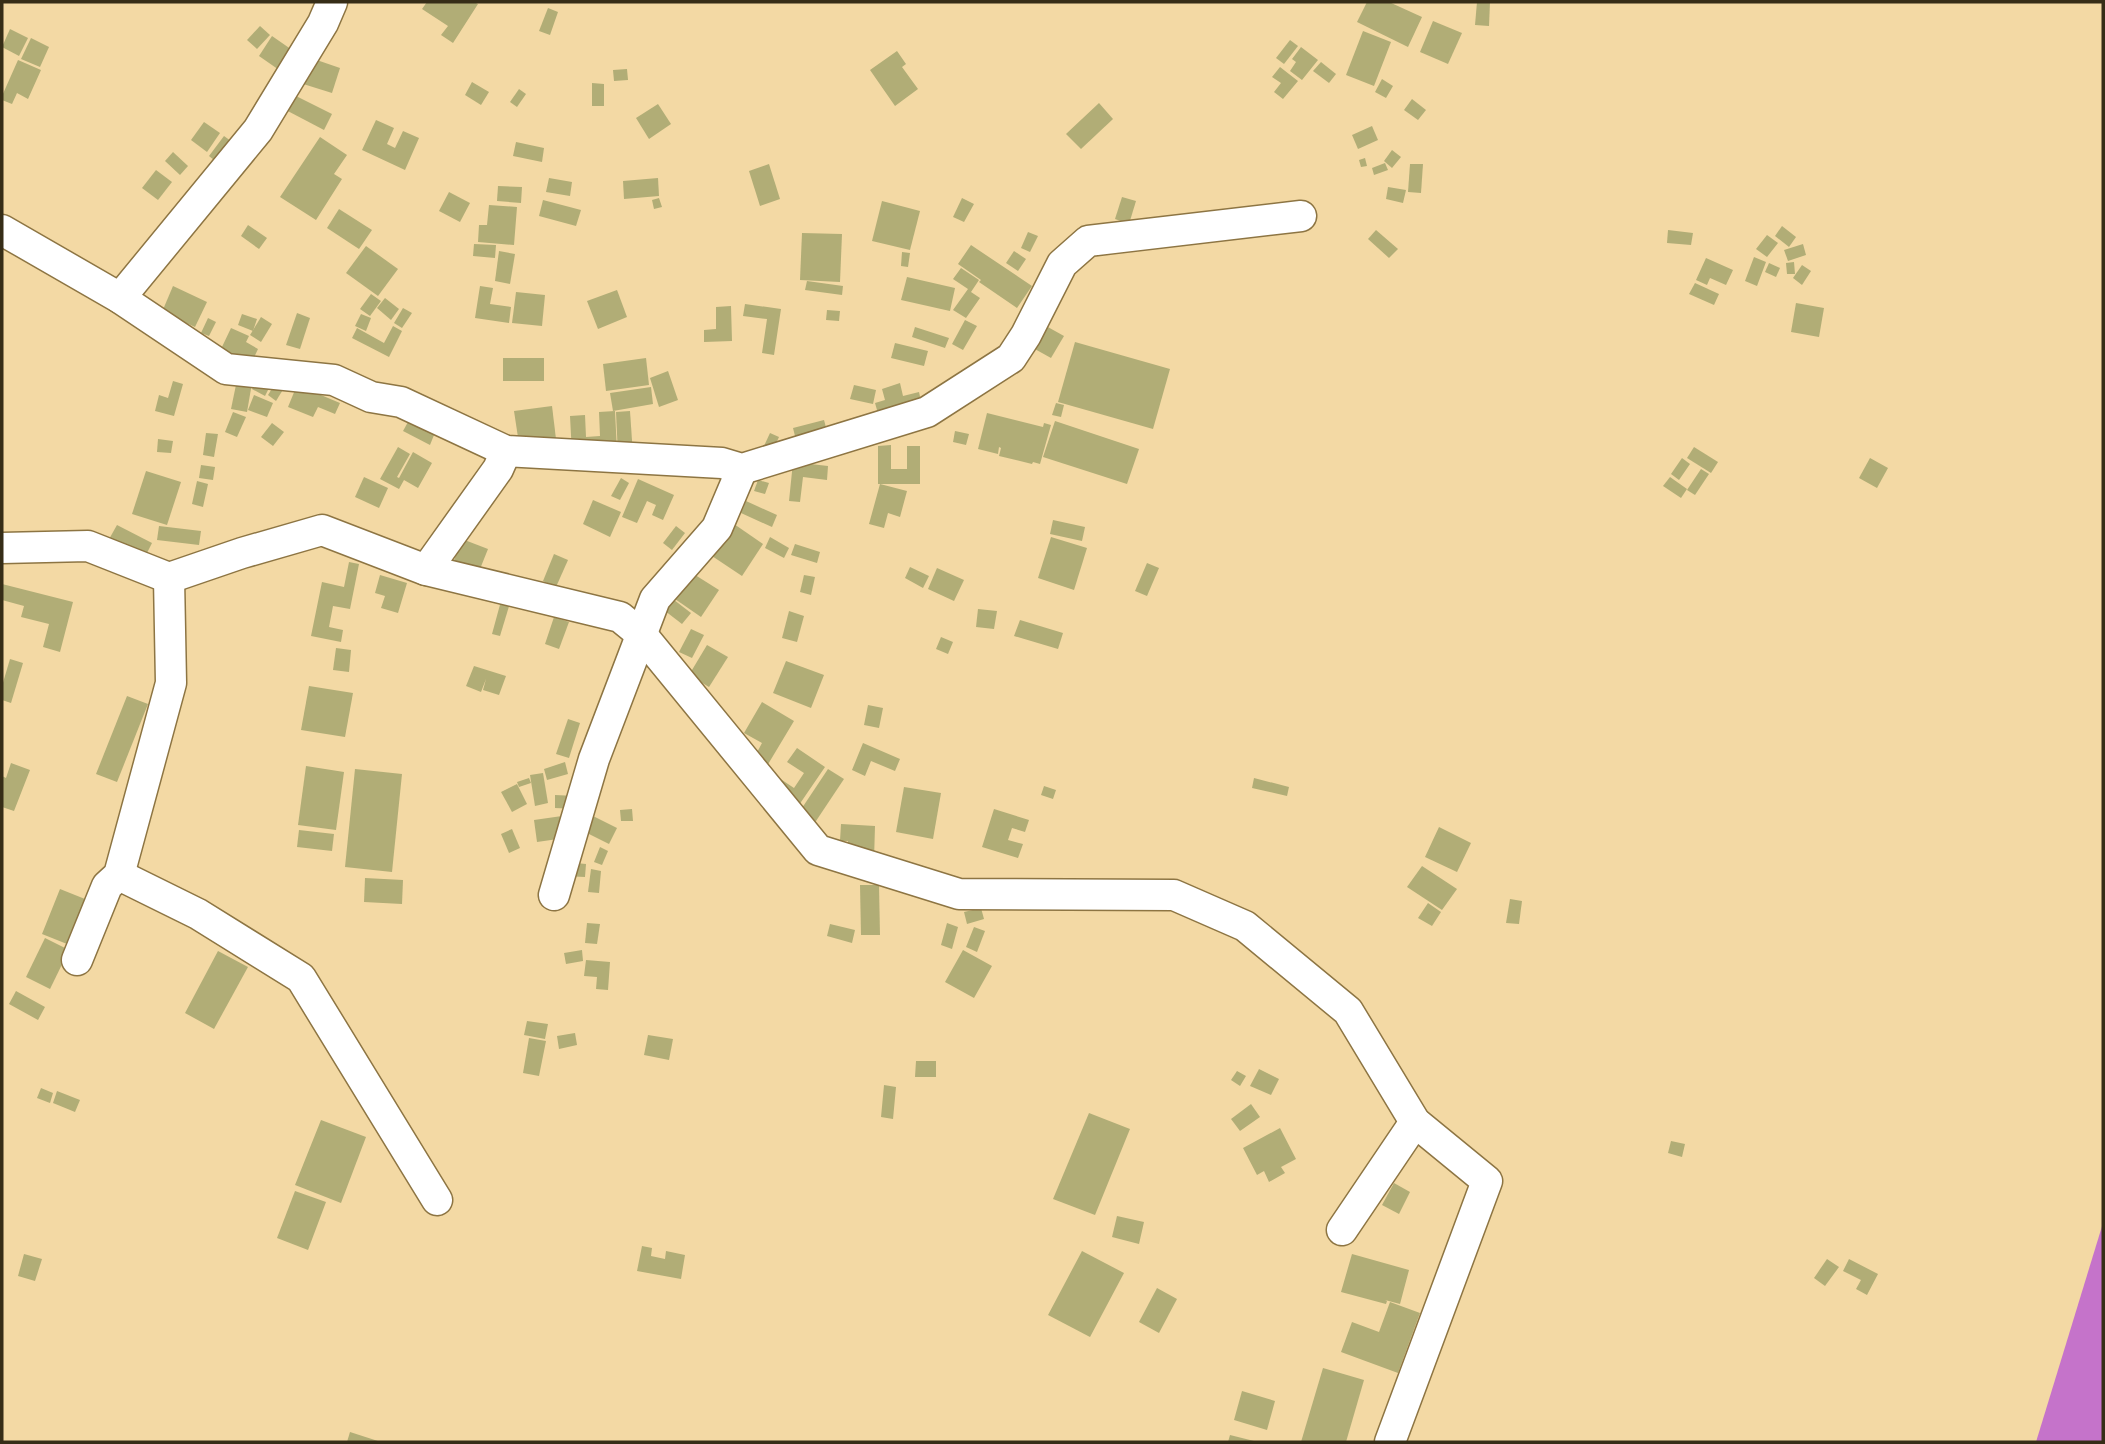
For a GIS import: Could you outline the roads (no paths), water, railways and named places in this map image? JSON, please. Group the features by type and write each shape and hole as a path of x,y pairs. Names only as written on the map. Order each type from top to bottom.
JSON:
{"street":[{"path":"120,298 258,130 323,23 332,2"},
{"path":"2,230 120,298 226,369 334,380 371,397 401,402 506,451 722,463 742,469 927,412 1011,358 1026,335 1062,264 1088,241 1301,216"},
{"path":"426,570 498,469 506,451"},
{"path":"554,895 594,759 655,599 717,528 742,469"},
{"path":"2,548 88,546 169,578 321,530 426,570 620,617 642,635 818,850 959,894 1174,895 1245,926 1348,1011 1415,1122 1487,1181 1390,1442"},
{"path":"78,960 107,886 119,875 171,683 169,578"},
{"path":"119,875 198,914 301,978 438,1200"},
{"path":"1342,1230 1415,1122"}]}
